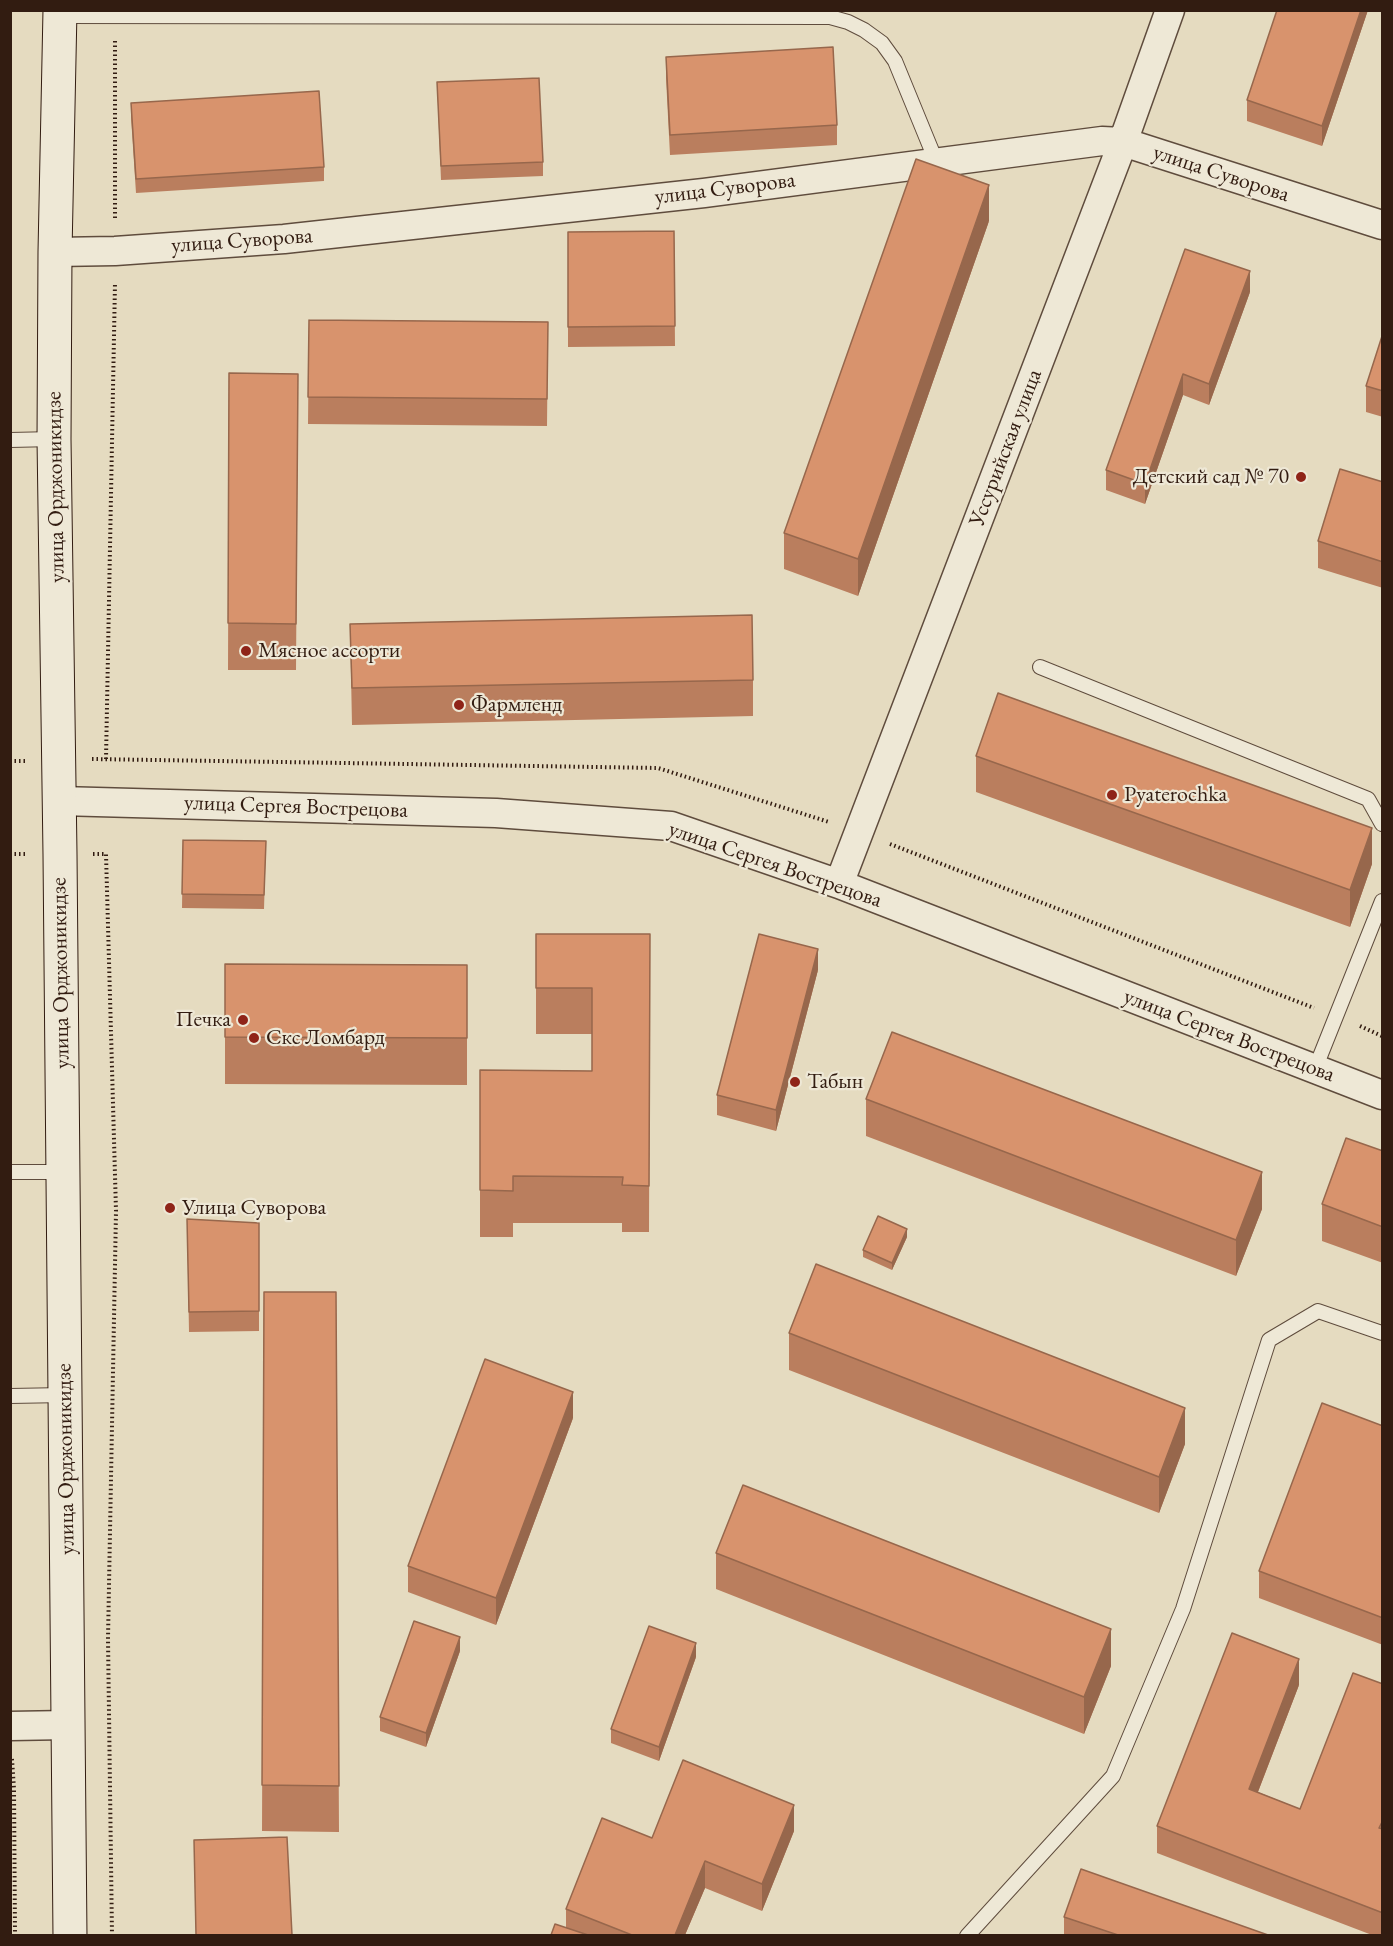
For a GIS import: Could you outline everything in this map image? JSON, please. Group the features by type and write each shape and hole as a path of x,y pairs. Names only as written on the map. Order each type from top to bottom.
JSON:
{"main road":[{"name":"улица Орджоникидзе","path":"60,13 54,439 60,801 70,1935"}],"street":[{"name":"Уссурийская улица","path":"839,884 1123,142 1170,10"},
{"name":"улица Суворова","path":"55,252 116,251 296,238 704,193 1093,141 1123,142 1383,225"},
{"name":"улица Сергея Вострецова","path":"60,801 496,813 671,826 839,884 1383,1095"},
{"path":"10,1726 68,1725"}],"lane":[{"path":"60,13 830,14 864,30 882,43 895,61 936,161"},
{"path":"10,440 54,439"},
{"path":"1040,667 1368,799 1383,825"},
{"path":"1315,1069 1383,902"},
{"path":"10,1172 63,1172"},
{"path":"967,1935 1113,1776 1183,1609 1269,1340 1318,1311 1383,1333"},
{"path":"10,1396 66,1395"}],"path":[{"path":"114,14 115,220"},
{"path":"106,759 115,280"},
{"path":"106,854 116,1211 108,1639 112,1935"},
{"path":"12,1757 15,1935"}],"building":[{"path":"1277,10 1361,10 1322,126 1247,100"},
{"path":"833,47 837,125 670,135 666,57"},
{"path":"539,78 543,162 441,166 437,82"},
{"path":"319,91 324,167 136,179 131,103"},
{"path":"916,159 989,185 858,559 784,533"},
{"path":"674,231 675,326 568,327 568,232"},
{"path":"1185,249 1250,271 1209,384 1183,374 1145,484 1106,470"},
{"path":"309,320 548,322 547,399 308,397"},
{"path":"1383,333 1383,391 1366,386"},
{"path":"229,373 298,374 296,624 228,623"},
{"path":"1340,469 1383,482 1383,562 1318,541"},
{"path":"752,615 753,680 352,688 350,624"},
{"path":"998,693 1372,828 1350,890 976,756"},
{"path":"183,840 266,841 264,895 182,894"},
{"path":"536,934 650,934 649,1186 622,1185 623,1177 513,1176 513,1191 480,1190 480,1070 592,1071 592,988 536,988"},
{"path":"759,934 818,949 776,1110 717,1095"},
{"path":"225,964 467,965 467,1038 225,1037"},
{"path":"892,1032 1262,1172 1236,1240 866,1099"},
{"path":"1346,1138 1383,1151 1383,1227 1322,1204"},
{"path":"878,1216 907,1229 892,1263 863,1250"},
{"path":"187,1219 259,1223 259,1311 189,1312"},
{"path":"816,1264 1185,1408 1159,1477 789,1333"},
{"path":"264,1292 336,1292 339,1786 262,1785"},
{"path":"485,1359 573,1392 496,1598 408,1566"},
{"path":"1322,1403 1383,1426 1383,1618 1259,1571"},
{"path":"743,1485 1111,1629 1084,1697 716,1553"},
{"path":"414,1621 460,1637 426,1733 380,1717"},
{"path":"649,1626 696,1643 659,1747 611,1729"},
{"path":"1232,1633 1299,1659 1249,1789 1300,1809 1353,1673 1383,1684 1383,1820 1379,1828 1383,1829 1383,1913 1157,1826"},
{"path":"683,1760 794,1805 762,1884 705,1861 675,1935 632,1935 566,1909 602,1818 652,1838"},
{"path":"287,1837 292,1935 196,1935 194,1840"},
{"path":"1081,1869 1268,1935 1118,1935 1064,1917"},
{"path":"555,1924 588,1935 551,1935"}],"place":[{"name":"Детский сад № 70","path":"1301,477"},
{"name":"Мясное ассорти","path":"246,651"},
{"name":"Фармленд","path":"459,705"},
{"name":"Pyaterochka","path":"1112,795"},
{"name":"Печка","path":"243,1020"},
{"name":"Скс Ломбард","path":"254,1038"},
{"name":"Табын","path":"795,1082"},
{"name":"Улица Суворова","path":"170,1208"}]}
